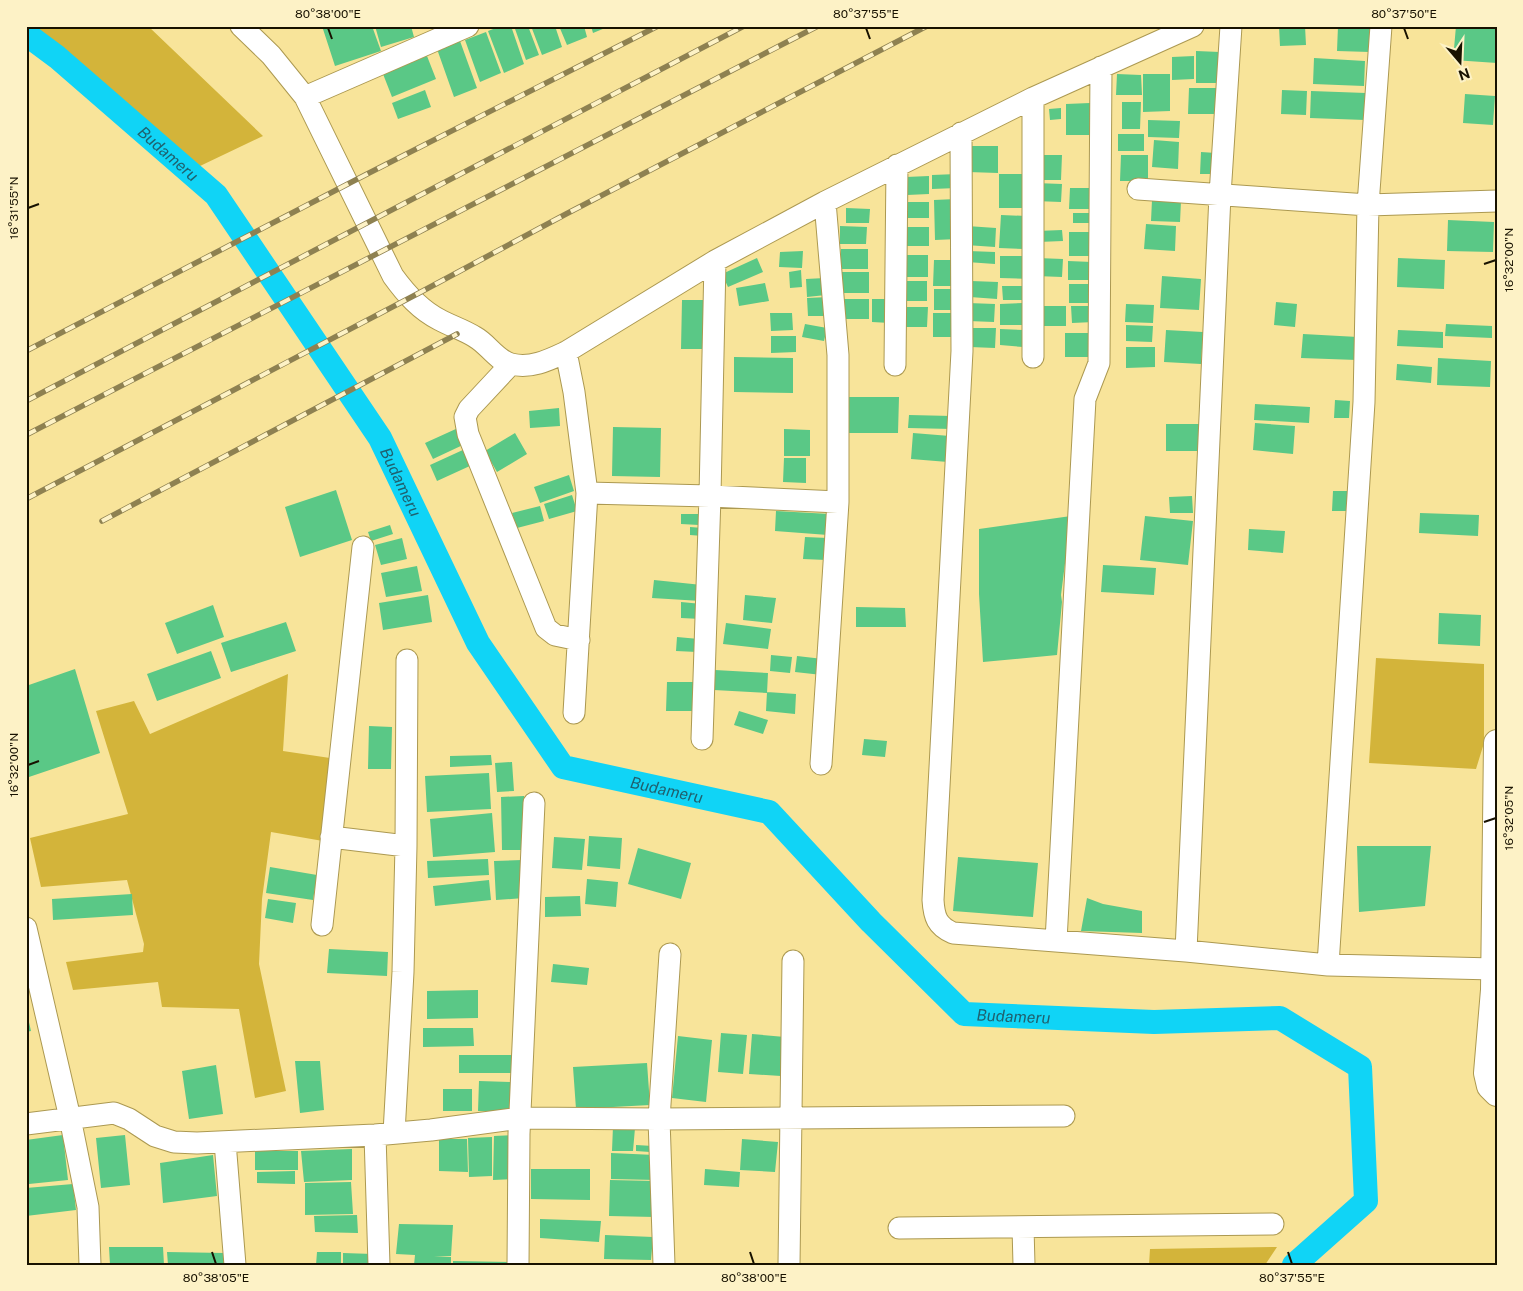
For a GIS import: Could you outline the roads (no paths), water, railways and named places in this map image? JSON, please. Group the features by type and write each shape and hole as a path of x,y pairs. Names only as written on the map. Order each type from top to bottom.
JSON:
{"street":[{"path":"241,26 271,55 305,97 393,276 404,292 431,315 476,337 502,360 511,364 527,366 544,362 566,352 715,261 897,165 1033,98 1194,26"},
{"path":"305,97 468,26"},
{"path":"1186,951 1220,195 1231,26"},
{"path":"1328,965 1364,402 1368,205 1381,26"},
{"path":"1056,940 1085,399 1099,363 1101,67"},
{"path":"1033,98 1034,357"},
{"path":"961,133 962,351 933,900 934,914 938,922 944,929 953,933 1186,951 1495,983"},
{"path":"895,365 897,165"},
{"path":"1138,189 1368,205 1497,201"},
{"path":"821,764 838,502 838,355 825,202"},
{"path":"702,739 715,261"},
{"path":"566,352 574,392 587,493 574,713"},
{"path":"511,364 469,409 465,417 468,434 546,628 555,635 579,640"},
{"path":"587,493 838,502"},
{"path":"322,926 363,547"},
{"path":"378,1265 384,1134 403,972 406,846 406,660"},
{"path":"1497,743 1495,983 1487,1073 1490,1086 1497,1093"},
{"path":"518,1265 520,1118 534,803"},
{"path":"331,837 406,846"},
{"path":"26,928 70,1118 88,1207 90,1265"},
{"path":"664,1265 660,1119 670,954"},
{"path":"789,1265 793,961"},
{"path":"26,1124 114,1113 129,1119 155,1136 174,1142 225,1142 384,1134 520,1118 660,1119 1064,1116"},
{"path":"225,1142 235,1265"},
{"path":"899,1228 1274,1224"},
{"path":"1023,1227 1024,1265"}],"waterway":[{"name":"Budameru","path":"26,34 57,57 216,195 380,438 478,643 563,767 769,812 871,922 964,1014 1154,1022 1280,1018 1360,1067 1366,1201 1294,1265"}],"railway":[{"path":"26,351 658,26"},
{"path":"26,401 744,26"},
{"path":"26,435 818,26"},
{"path":"26,499 927,26"},
{"path":"102,521 457,334"}]}
